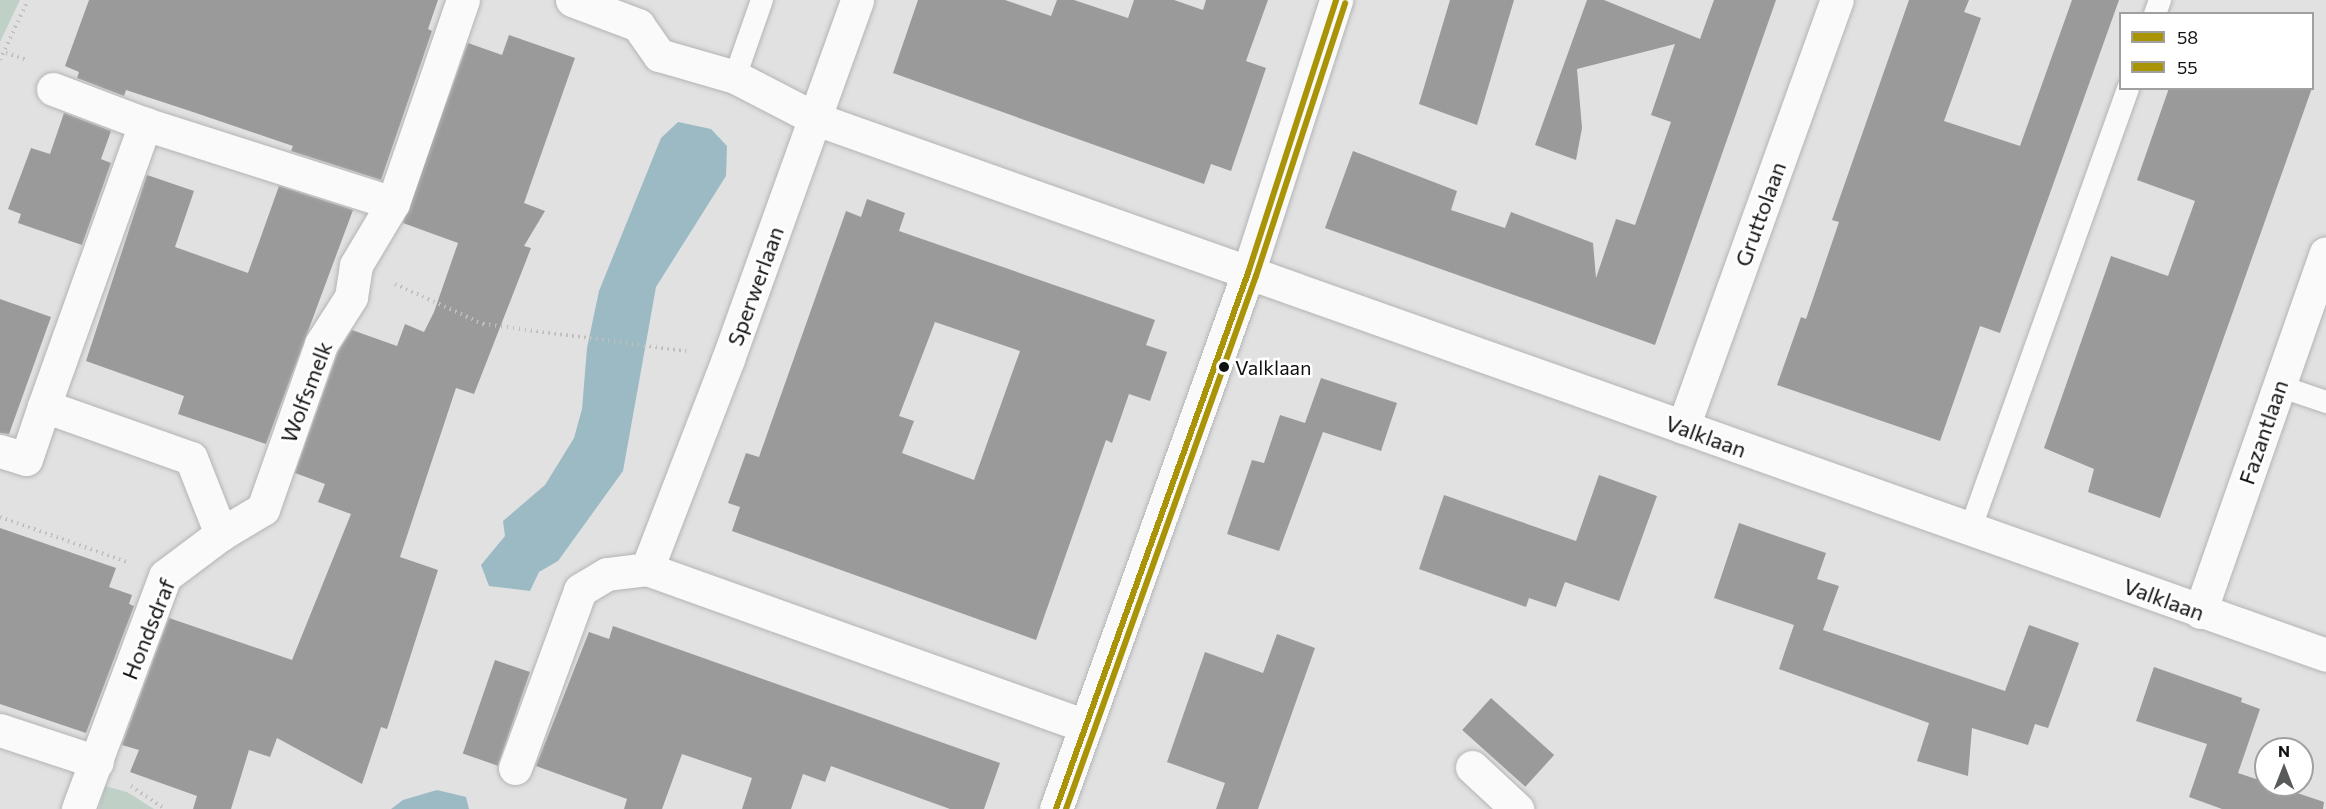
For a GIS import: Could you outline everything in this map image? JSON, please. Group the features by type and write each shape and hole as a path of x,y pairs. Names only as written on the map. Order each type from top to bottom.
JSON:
{"street":[{"name":"Wolfsmelk","path":"220,534 263,509 321,344 351,297 356,265 393,202 463,0"},
{"name":"Valklaan","path":"572,0 638,25 659,55 735,77 816,118 2326,655"},
{"name":"Sperwerlaan","path":"647,569 816,118 857,0"},
{"path":"1056,809 1248,273 1336,0"},
{"name":"Gruttolaan","path":"1683,428 1837,0"},
{"path":"53,89 145,124 393,202"},
{"path":"0,451 26,459 145,124"},
{"name":"Fazantlaan","path":"2200,612 2326,253"},
{"path":"44,406 191,458 220,534"},
{"name":"Hondsdraf","path":"78,809 165,576 220,534"},
{"path":"515,768 580,590 607,574 647,569 1086,726"},
{"path":"0,730 97,762"},
{"path":"1472,767 1517,809"}],"lane":[{"path":"735,77 762,0"},
{"path":"1970,530 2127,90"},
{"path":"2279,386 2326,402"}],"path":[{"path":"0,60 28,0"},
{"path":"387,280 483,324 576,339 662,347"},
{"path":"0,517 165,576"}],"green space":[{"path":"0,0 20,0 0,42"},
{"path":"105,786 127,792 154,809 99,809"}],"water":[{"path":"678,122 711,129 727,146 726,176 656,287 623,471 558,561 539,572 530,591 489,586 481,565 505,536 503,521 545,485 574,438 582,409 587,348 599,291 661,138"},
{"path":"437,790 466,797 469,809 391,809 403,800"}],"building":[{"path":"89,0 438,0 428,29 432,31 381,180 291,151 293,146 193,112 126,90 124,96 77,78 79,72 65,66"},
{"path":"918,0 1005,0 1051,16 1057,0 1074,0 1128,18 1134,0 1174,0 1203,10 1206,0 1268,0 1246,61 1266,68 1231,171 1211,164 1204,184 893,73"},
{"path":"1450,0 1514,0 1477,125 1419,104"},
{"path":"1587,0 1604,0 1700,39 1714,0 1776,0 1655,345 1325,228 1353,151 1457,191 1451,210 1505,228 1511,212 1593,243 1596,278 1616,219 1635,225 1671,122 1651,115 1675,44 1577,69 1582,128 1576,160 1535,145"},
{"path":"1909,0 1969,0 1964,12 1981,18 1944,121 2020,146 2072,0 2119,0 2000,333 1980,326 1940,441 1777,385 1801,317 1806,319 1839,222 1832,220"},
{"path":"509,35 575,58 524,203 545,211 524,246 531,248 474,394 456,388 400,557 438,570 387,729 381,727 362,784 277,738 270,757 249,750 231,809 193,809 197,796 130,772 139,750 122,745 169,618 292,660 351,514 318,502 325,484 295,473 338,352 352,330 397,346 405,324 424,332 434,312 458,243 403,223 468,43 502,55"},
{"path":"2168,90 2311,90 2160,518 2088,492 2094,469 2044,448 2111,256 2168,276 2195,201 2137,180"},
{"path":"64,113 111,131 101,159 111,163 82,245 18,223 21,214 8,209 31,148 50,154"},
{"path":"147,175 194,191 175,247 248,273 279,186 353,210 266,444 178,414 184,396 86,361"},
{"path":"867,199 905,213 899,231 1155,320 1146,345 1167,352 1150,401 1129,394 1112,443 1106,440 1036,640 732,531 740,507 728,503 746,453 759,457 846,211 861,217","holes":["935,322 1020,351 974,480 902,453 914,421 899,416"]},
{"path":"0,299 51,317 9,434 0,433"},
{"path":"1321,378 1397,403 1381,451 1323,432 1279,551 1227,534 1252,460 1264,463 1280,415 1305,423"},
{"path":"1599,475 1657,496 1619,601 1565,582 1556,607 1529,598 1526,607 1419,569 1444,495 1576,541"},
{"path":"1739,523 1826,553 1817,579 1839,586 1823,630 2005,691 2029,625 2079,643 2048,728 2035,724 2028,745 1972,728 1968,776 1917,761 1929,723 1779,669 1794,625 1714,598"},
{"path":"0,528 116,568 109,587 132,595 129,604 134,606 86,733 0,704"},
{"path":"613,626 1000,763 984,809 950,809 831,766 825,782 803,774 791,809 742,809 752,778 682,754 662,809 624,809 627,799 536,766 589,632 609,639"},
{"path":"1277,634 1315,648 1258,809 1216,809 1225,783 1167,762 1205,652 1263,673"},
{"path":"495,660 530,672 498,766 463,754"},
{"path":"2154,667 2242,698 2241,702 2260,709 2238,773 2254,778 2254,797 2309,797 2324,802 2323,809 2222,809 2189,797 2207,744 2136,721"},
{"path":"1491,698 1554,755 1525,787 1462,730"}],"transit line":[{"name":"58","path":"1056,809 1248,273 1336,0"},
{"name":"55","path":"1066,809 1256,276 1345,3"}],"place":[{"name":"Valklaan","path":"1224,367"}]}
